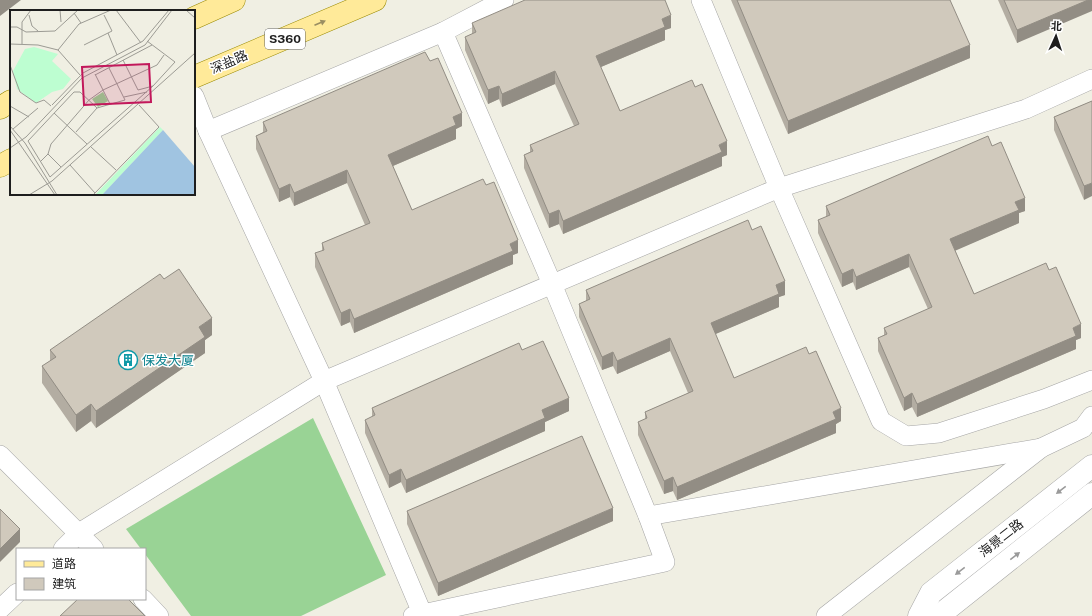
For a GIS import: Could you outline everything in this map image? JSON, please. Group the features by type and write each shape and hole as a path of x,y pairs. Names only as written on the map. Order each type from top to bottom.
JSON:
{"main road":[{"path":"195,18 234,0"},
{"name":"深盐路","path":"195,77 375,0"},
{"path":"0,108 10,102"},
{"path":"0,166 10,161"}],"street":[{"path":"208,131 443,32 504,0"},
{"path":"701,0 779,188 881,421 906,436 939,433 1044,399 1092,380"},
{"path":"195,98 208,131 324,381 417,615 665,562 648,516 552,284 443,32"},
{"path":"63,548 79,534 324,381 779,188 1026,109 1092,79"},
{"path":"826,616 1042,448 1083,428 1092,416"},
{"path":"648,516 1042,448"},
{"path":"0,455 93,548"},
{"name":"海景二路","path":"919,616 931,594 1092,466"},
{"name":"海景二路","path":"942,616 946,610 1092,494"},
{"path":"0,609 16,594"},
{"path":"144,600 159,616"}],"green space":[{"path":"313,418 386,575 301,616 191,616 146,555 146,548 140,548 126,529"}],"building":[{"path":"525,0 665,0 671,15 662,19 665,27 596,56 620,111 692,80 695,87 702,84 727,141 719,145 722,152 563,221 559,210 549,214 524,155 533,151 530,145 579,124 555,71 502,94 499,86 488,90 465,37 476,32 472,23"},
{"path":"737,0 950,0 970,45 788,121"},
{"path":"1004,0 1088,0 1017,30"},
{"path":"425,52 430,61 438,58 462,113 453,117 456,125 388,155 412,210 483,179 486,185 494,182 518,240 510,244 513,251 354,319 350,309 341,313 315,253 324,250 322,243 370,223 347,170 294,193 290,184 279,189 256,136 267,131 263,122"},
{"path":"1092,101 1092,183 1084,186 1054,117"},
{"path":"988,136 992,146 1001,142 1025,198 1015,202 1019,210 950,239 974,294 1046,263 1049,270 1056,267 1081,324 1073,328 1076,336 917,404 912,393 904,398 878,338 887,334 884,328 932,307 909,254 856,277 853,269 842,274 818,220 830,215 826,206"},
{"path":"748,220 752,230 761,226 785,281 776,285 779,294 711,323 734,378 806,347 809,354 816,351 841,408 833,412 836,419 677,487 673,477 664,481 638,422 647,418 645,412 693,391 670,338 617,361 613,352 602,357 579,304 590,299 586,290"},
{"name":"保发大厦","path":"179,269 212,318 199,327 205,337 96,411 91,404 76,415 42,366 56,357 50,350 160,274 164,279"},
{"path":"543,341 569,398 542,410 545,418 406,480 401,469 389,475 365,420 375,415 372,408 519,343 522,350"},
{"path":"582,436 613,508 438,583 407,511"},
{"path":"0,509 20,529 0,549"},
{"path":"77,600 129,600 145,616 60,616"}],"place":[{"name":"保发大厦","path":"128,360"}]}
